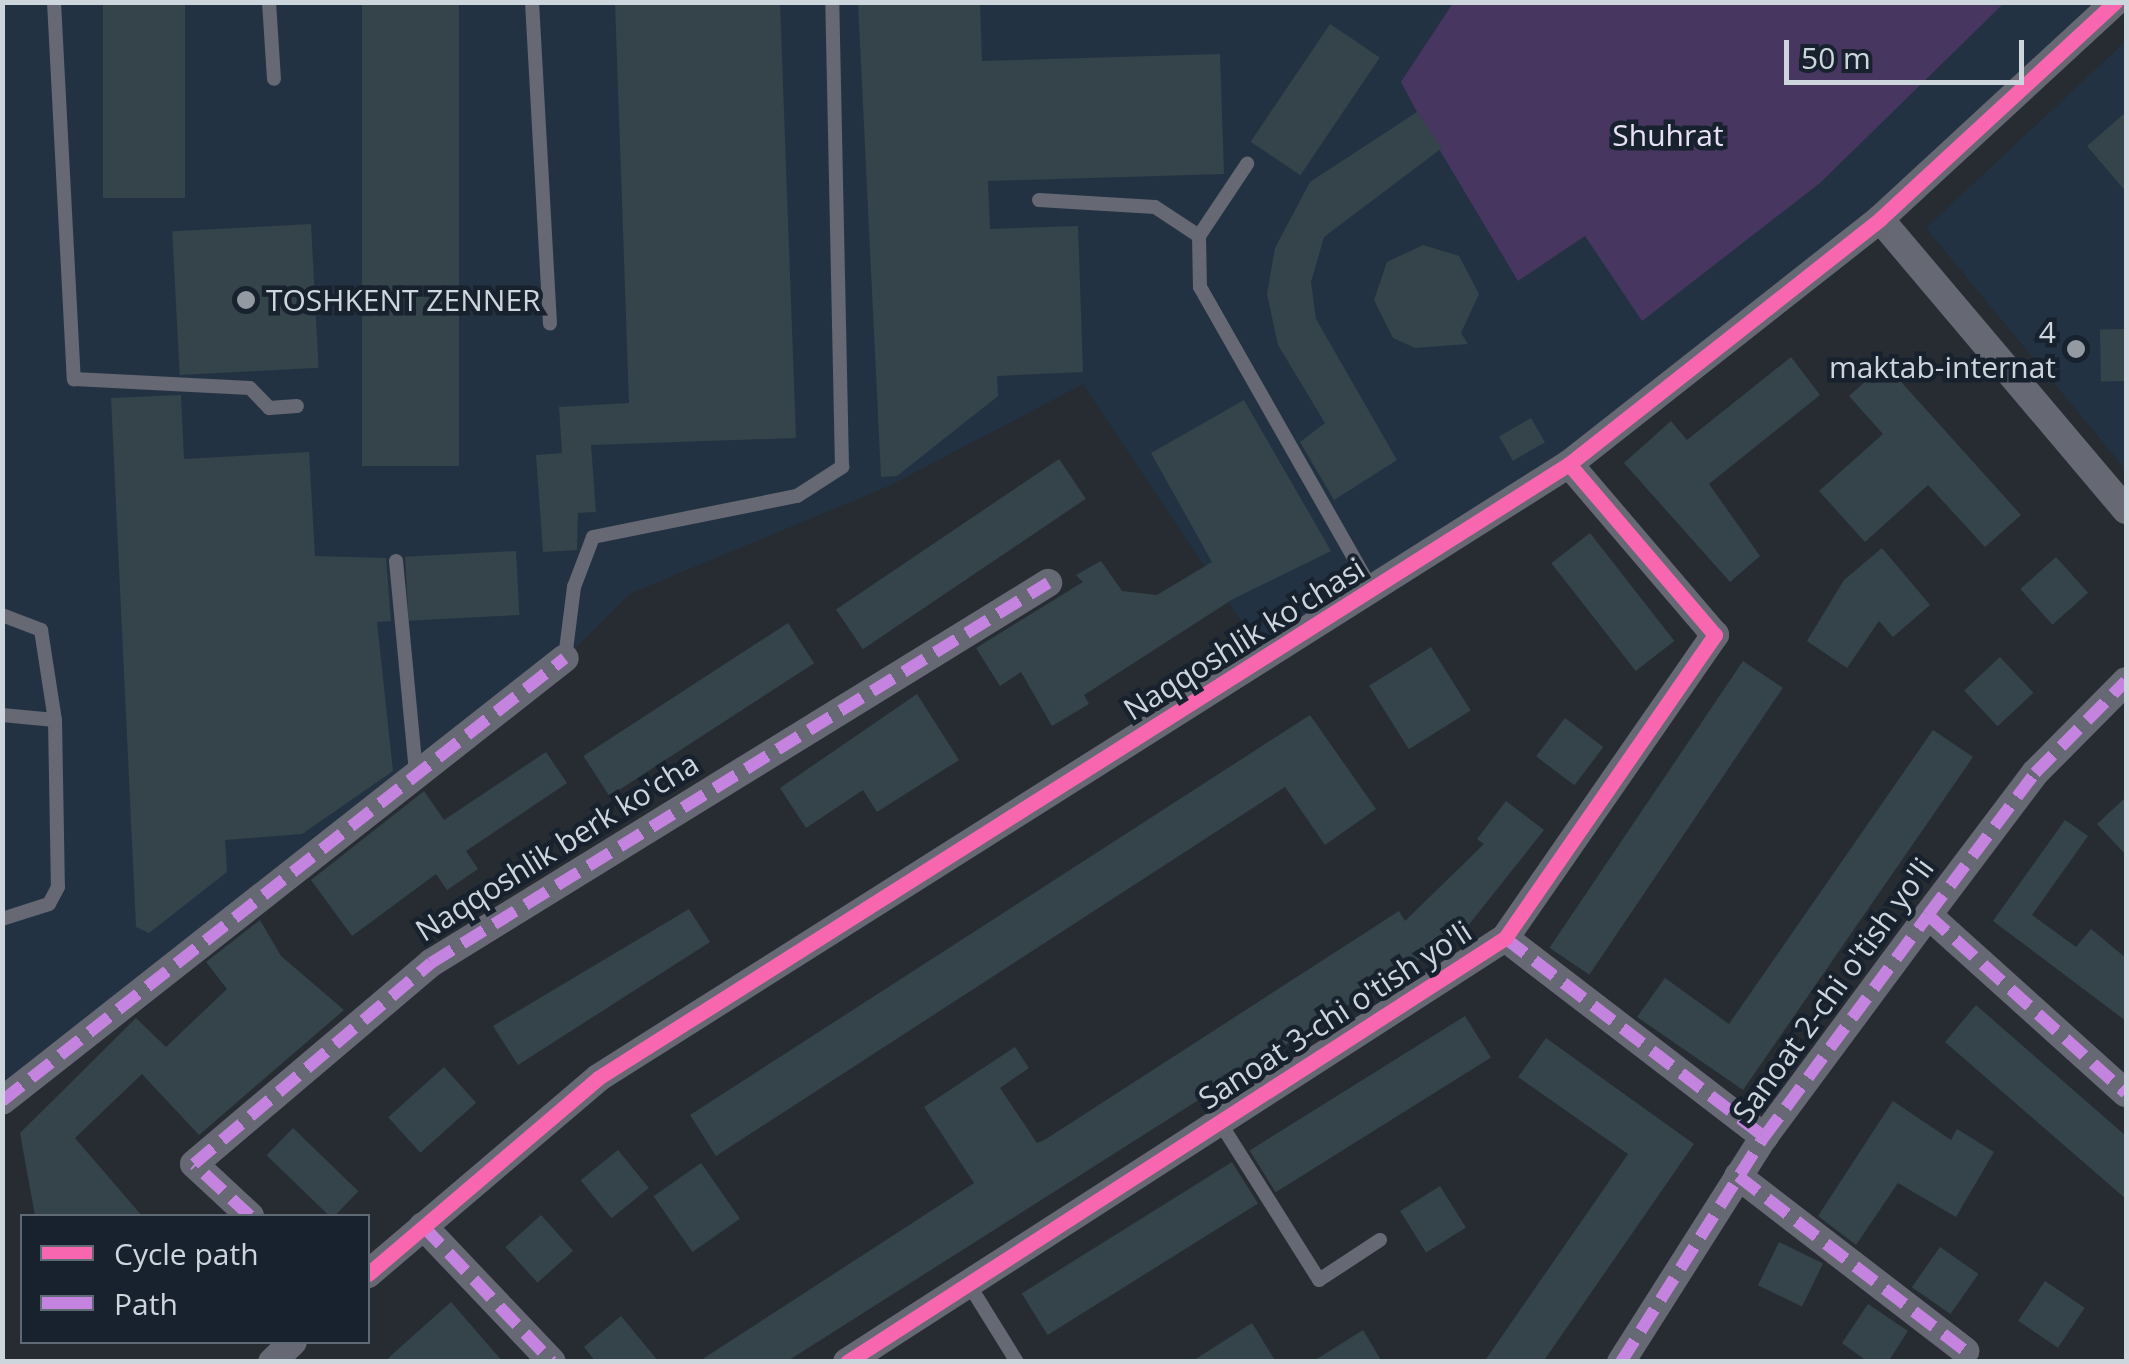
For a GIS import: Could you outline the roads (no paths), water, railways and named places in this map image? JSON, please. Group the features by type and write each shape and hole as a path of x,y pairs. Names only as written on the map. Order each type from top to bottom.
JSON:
{"street":[{"name":"Naqqoshlik ko'chasi","path":"370,1272 598,1078 1569,464 1880,219 2115,2"},
{"path":"1880,219 2126,510"},
{"name":"Sanoat 3-chi o'tish yo'li","path":"847,1362 1506,938 1715,635 1569,464"},
{"name":"Naqqoshlik berk ko'cha","path":"248,1214 194,1164 430,963 1048,583"},
{"path":"2,1101 564,658"},
{"name":"Sanoat 2-chi o'tish yo'li","path":"1622,1362 1764,1137 1928,915 2036,773 2126,680"},
{"path":"1928,915 2126,1094"},
{"path":"1506,938 1764,1137"},
{"path":"1738,1176 1965,1352"},
{"path":"423,1226 552,1362"},
{"path":"272,1362 292,1344"}],"lane":[{"path":"54,2 74,378 250,388 269,408 297,406"},
{"path":"268,2 274,79"},
{"path":"532,2 550,322"},
{"path":"564,658 574,587 593,537 797,496 842,467 832,2"},
{"path":"1247,164 1199,236 1200,287 1373,591"},
{"path":"1039,200 1156,208 1199,236"},
{"path":"396,561 416,774"},
{"path":"2,615 42,630 55,720 58,887 49,904 2,918"},
{"path":"2,715 55,720"},
{"path":"1220,1122 1319,1280 1380,1240"},
{"path":"968,1283 1017,1362"}],"place":[{"name":"TOSHKENT ZENNER","path":"246,300"},
{"name":"4 maktab-internat","path":"2076,349"}],"park label":[{"name":"Shuhrat","path":"1668,135"}]}
